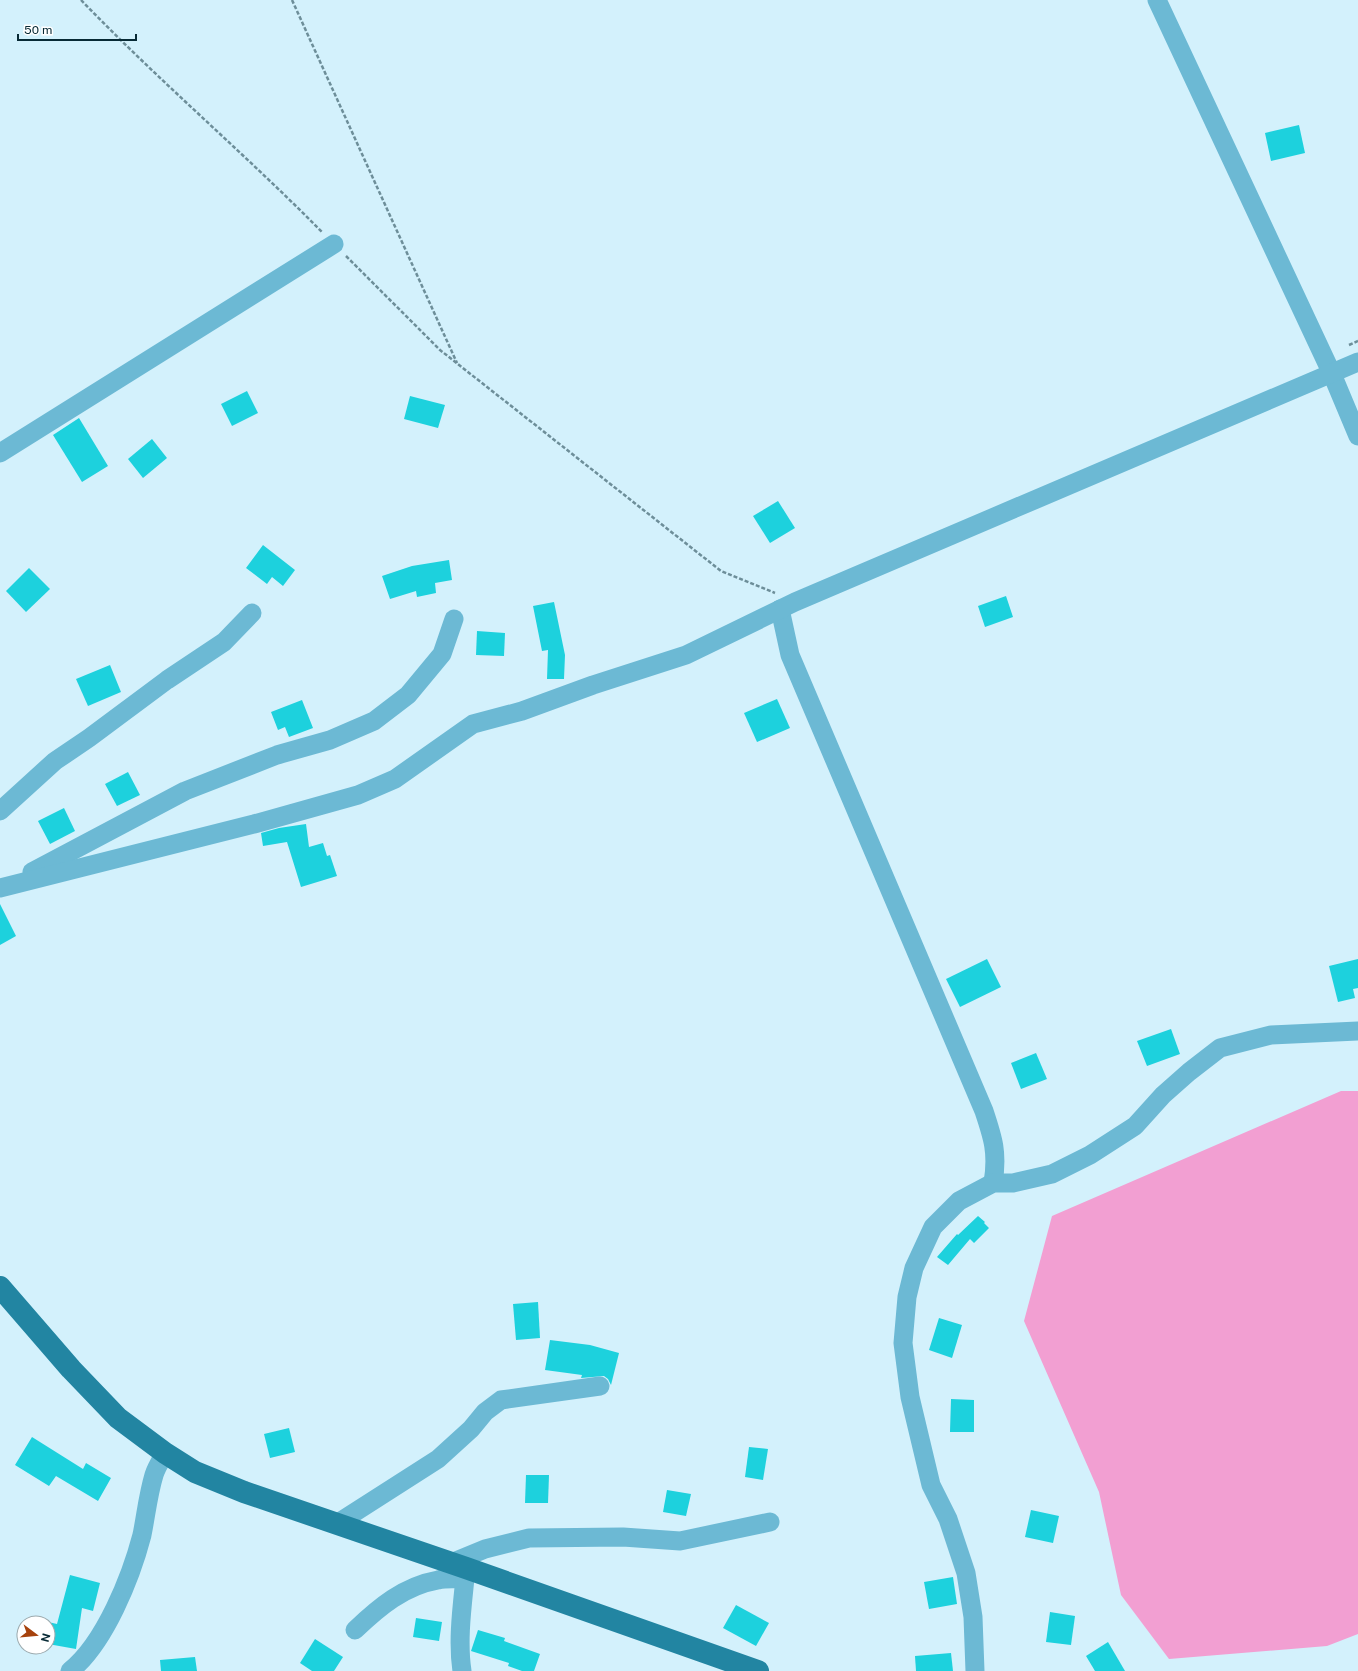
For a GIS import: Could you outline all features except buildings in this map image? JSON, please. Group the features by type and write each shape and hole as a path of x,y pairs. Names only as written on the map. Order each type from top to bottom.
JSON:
{"main road":[{"path":"0,1287 71,1369 118,1418 165,1454 196,1472 244,1492 338,1524 461,1570 758,1671"}],"street":[{"path":"1157,0 1332,374 1358,436"},
{"path":"0,453 334,244"},
{"path":"3,887 254,824 358,795 395,780 473,724 522,711 593,684 686,655 788,606 1358,362"},
{"path":"788,606 790,655 984,1110 994,1142 996,1154 993,1183"},
{"path":"0,811 55,761 89,738 167,680 224,642 252,612"},
{"path":"3,887 185,791 277,755 330,740 374,721 408,695 442,654 454,619"},
{"path":"975,1671 973,1617 966,1574 948,1519 931,1485 910,1397 903,1343 906,1297 914,1268 933,1227 959,1201 993,1183 1013,1183 1052,1174 1090,1155 1134,1126 1163,1095 1184,1076 1220,1048 1271,1035 1358,1031"},
{"path":"338,1524 438,1459 471,1429 485,1412 501,1400 600,1386"},
{"path":"70,1671 91,1649 108,1621 122,1591 142,1534 154,1474 165,1454"},
{"path":"355,1630 390,1599 412,1588 438,1580 461,1570 486,1549 529,1538 623,1537 680,1541 770,1522"},
{"path":"461,1570 460,1660 462,1671"}],"path":[{"path":"81,0 116,37 293,203 440,350 721,572 759,586 788,606"},
{"path":"292,0 457,364"}],"shaded area":[{"path":"1341,1091 1358,1091 1358,1634 1327,1646 1169,1659 1121,1595 1099,1492 1024,1321 1052,1216"}]}
